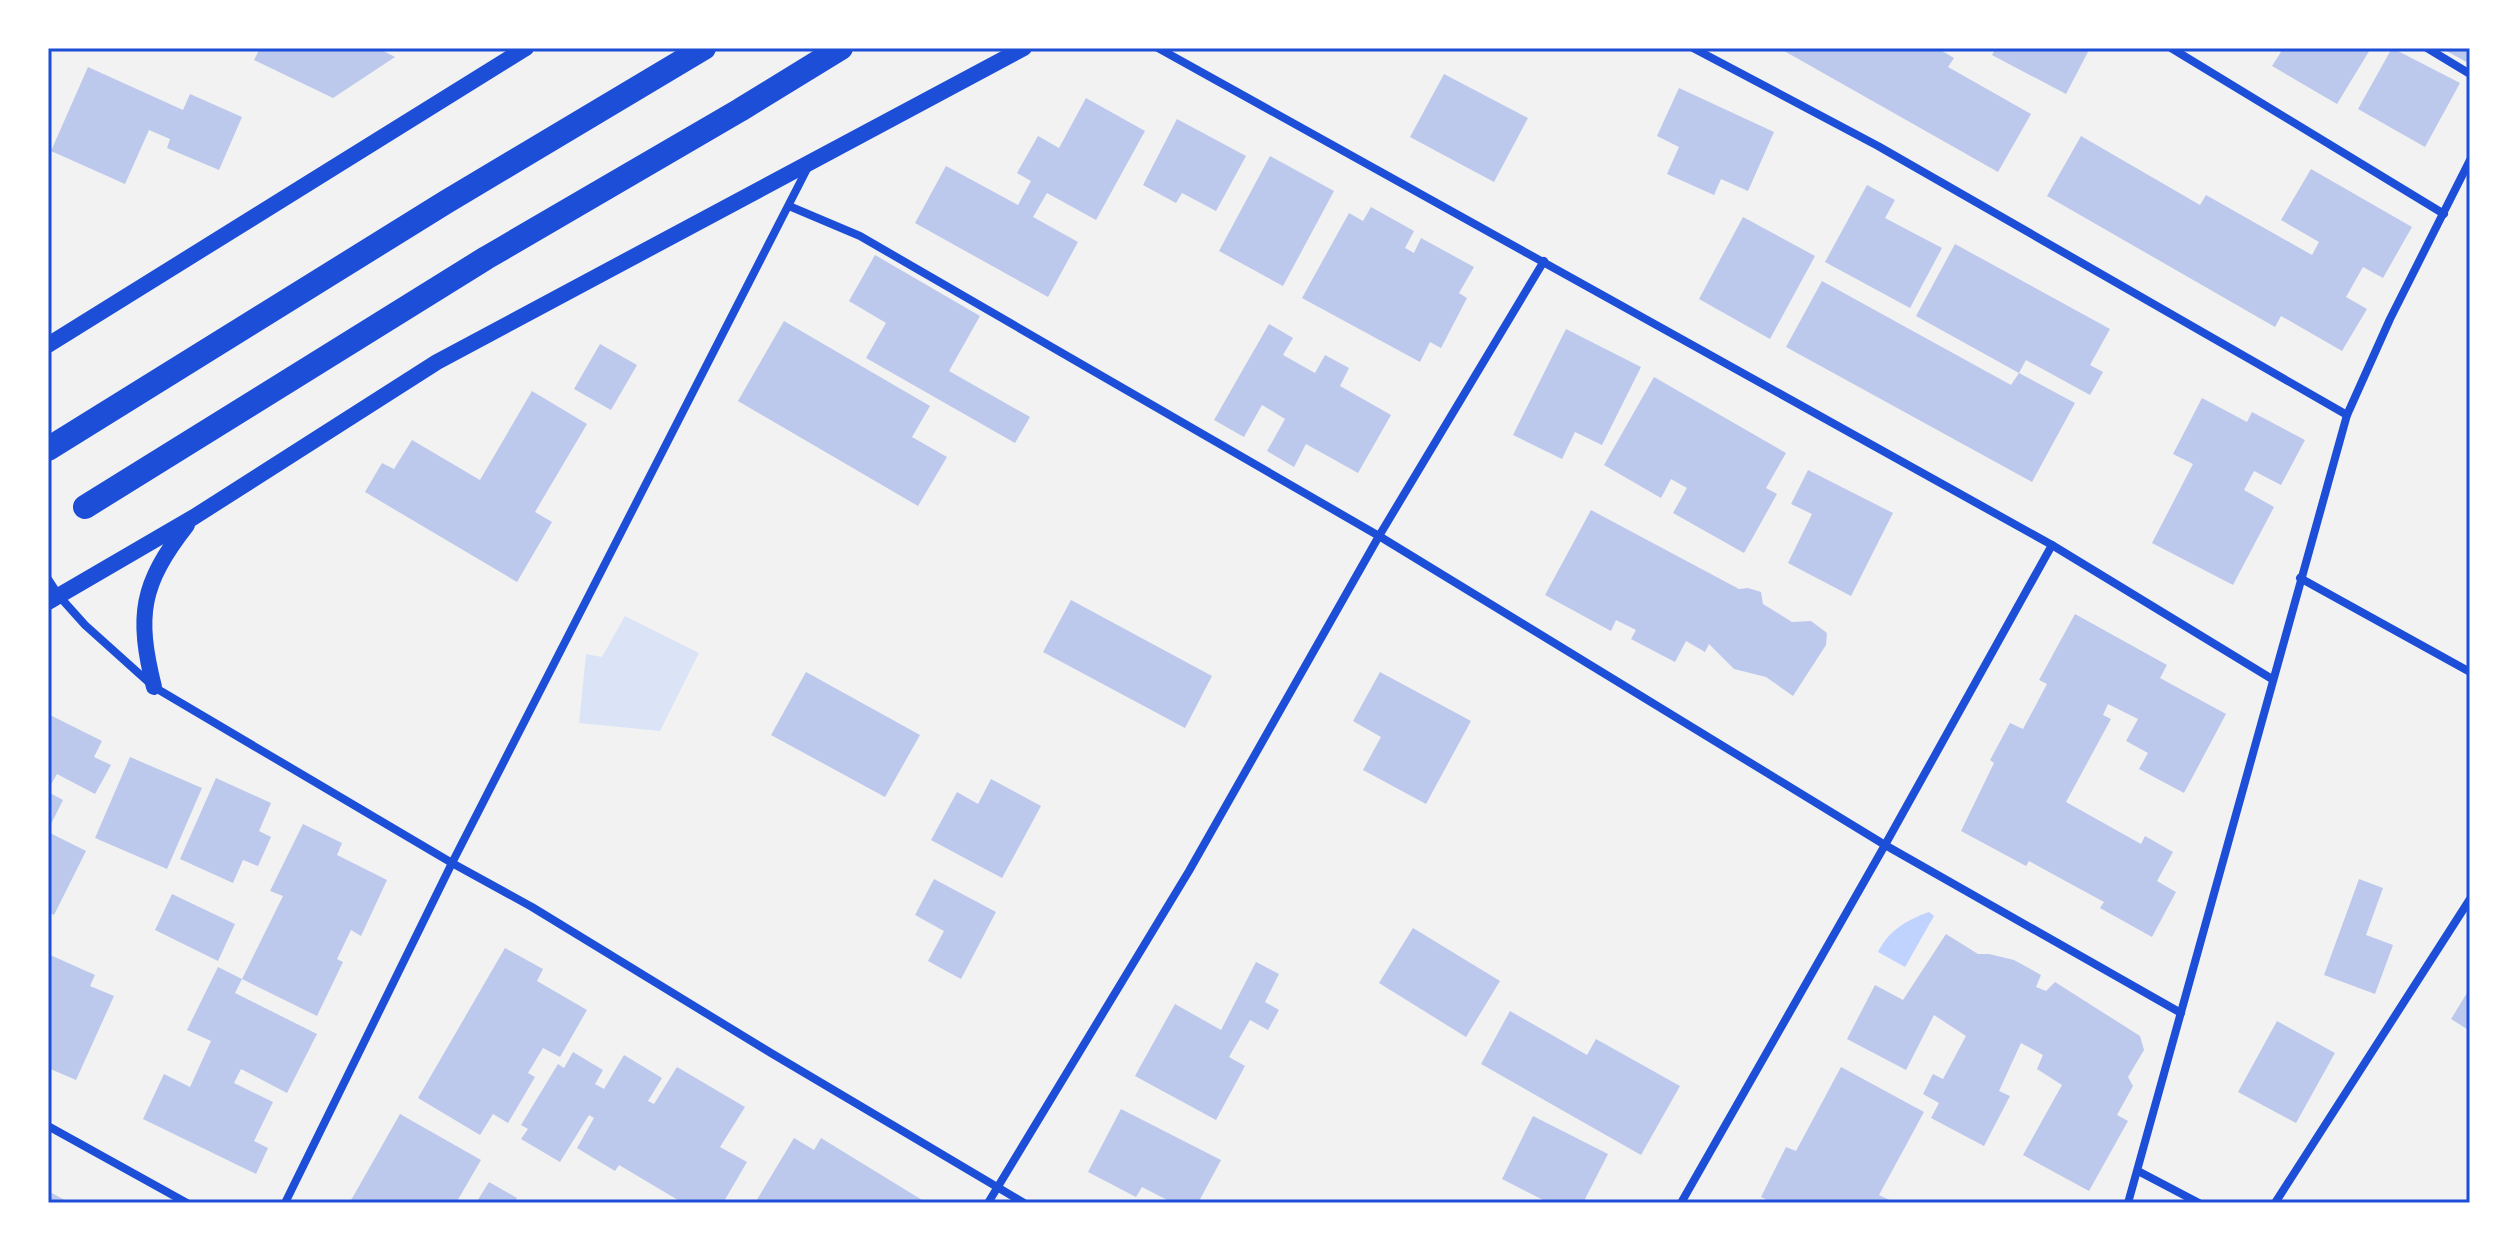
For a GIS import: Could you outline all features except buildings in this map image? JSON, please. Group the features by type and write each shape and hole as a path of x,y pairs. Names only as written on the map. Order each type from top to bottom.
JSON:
{"highway":[{"path":"85,507 486,258 841,48"},
{"path":"48,449 446,202 700,49"}],"main road":[{"path":"48,345 526,48"},
{"path":"54,599 194,517 437,362 1024,48"},
{"path":"154,687 147,656 145,597 164,555 194,517"}],"street":[{"path":"1158,48 2052,545 2272,679"},
{"path":"1693,48 1878,146 2347,415"},
{"path":"2171,48 2444,214"},
{"path":"2427,48 2470,74"},
{"path":"2128,1203 2347,415 2390,319 2470,160"},
{"path":"285,1203 452,863 811,161"},
{"path":"789,206 860,236 1379,536 1885,845 2181,1013"},
{"path":"988,1203 1189,871 1379,536 1544,261"},
{"path":"1681,1203 2052,545"},
{"path":"2300,578 2470,672"},
{"path":"48,579 54,599 154,687 532,907 1024,1203"},
{"path":"2275,1203 2470,899"},
{"path":"48,1126 187,1203"},
{"path":"2138,1171 2199,1203"}],"shaded area":[{"path":"625,616 699,653 660,731 579,723 586,654 602,657"}],"water":[{"path":"1929,912 1934,916 1905,967 1878,952 1899,927"}]}
